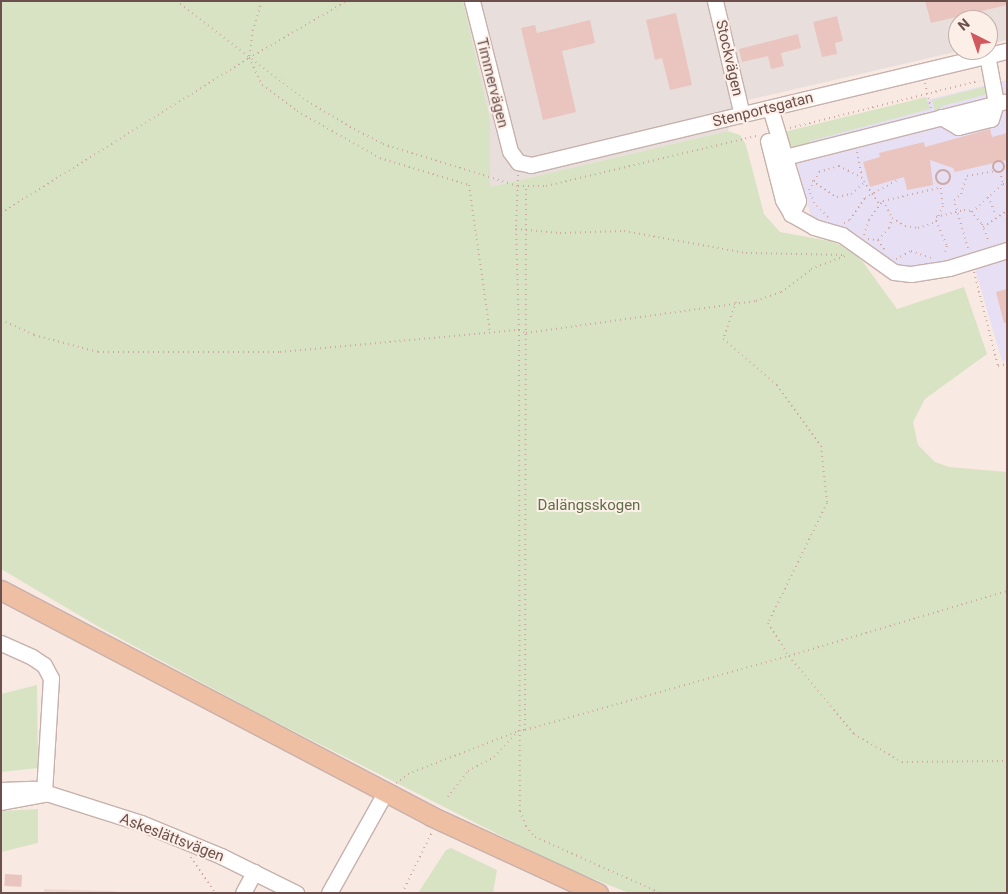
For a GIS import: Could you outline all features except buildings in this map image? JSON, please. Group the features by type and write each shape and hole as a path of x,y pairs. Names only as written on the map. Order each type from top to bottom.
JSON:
{"main road":[{"path":"1,590 431,816 598,893"}],"street":[{"name":"Timmervägen","path":"472,1 499,118 510,151 518,162"},
{"name":"Stockvägen","path":"715,1 742,115"},
{"name":"Stenportsgatan","path":"518,162 538,164 967,60"},
{"path":"785,157 1000,102 988,60"},
{"path":"770,108 783,200 791,214 814,228 842,235 853,251 888,269 912,274 949,268 1001,252"},
{"path":"773,136 785,157 798,201 791,214"},
{"path":"1,643 32,657 44,666 51,678 44,794"},
{"name":"Askeslättsvägen","path":"1,790 23,787 141,823 254,872 296,893"},
{"path":"329,893 386,791"},
{"name":"Askeslättsvägen","path":"1,802 44,794"},
{"path":"243,893 254,872"}],"path":[{"path":"176,1 307,101 383,144 526,187 546,186 773,136 992,78"},
{"path":"262,1 253,30 249,58 262,85 345,140 394,163 469,185 490,333"},
{"path":"1,213 249,58 347,1"},
{"path":"922,71 928,94 938,118"},
{"path":"856,150 863,178 871,194 880,204"},
{"path":"972,212 1005,184 1000,171 993,167 996,161 1004,164 1000,171"},
{"path":"518,162 516,229 519,330 518,795 526,826 535,836 563,851 660,893"},
{"path":"834,221 814,203 809,190 812,181 822,170 839,166 863,178"},
{"path":"891,259 911,251 940,258 947,246 936,222 936,217 943,206 939,188 940,182 936,175 945,170 949,179 940,182"},
{"path":"842,223 850,220 871,194 896,180"},
{"path":"812,181 836,197 851,194 865,182"},
{"path":"525,730 526,187"},
{"path":"892,218 889,228 878,240 864,241 869,220 883,201 939,188"},
{"path":"988,197 996,216"},
{"path":"883,201 892,218 913,229 936,222"},
{"path":"936,217 964,210 972,212 1001,252"},
{"path":"983,226 996,216 1007,211"},
{"path":"516,229 525,233 624,231 746,253 853,251"},
{"path":"878,240 888,256"},
{"path":"1,320 34,335 98,352 280,352 519,330 526,333 736,302 756,301 782,292 811,269 853,251"},
{"path":"736,302 723,339 776,385 821,446 827,503 768,622 789,656 854,734 902,762 1007,761"},
{"path":"386,791 408,774 518,731 789,656 1007,591"},
{"path":"448,797 468,771 494,757 518,731"},
{"path":"402,893 432,831"},
{"path":"186,853 197,862 215,893"}],"shaded area":[{"path":"463,1 1007,1 1007,40 998,42 998,10 948,10 948,54 735,103 728,131 490,187 490,119"},
{"path":"1007,80 1007,360 1002,361 972,259 894,269 812,220 789,134"},
{"path":"44,889 113,891 125,893 44,893"}],"green space":[{"name":"Dalängsskogen","path":"1,1 463,1 490,119 490,187 728,131 740,135 746,145 764,214 780,232 830,241 848,248 863,262 897,309 964,287 987,354 925,399 913,422 918,445 935,462 949,467 1007,472 1007,893 629,893 559,865 264,716 99,627 1,569"},
{"path":"990,85 992,93 942,106 936,115 932,100"},
{"path":"926,97 930,109 810,141 807,146 788,148 784,132"},
{"path":"37,685 38,768 1,772 1,694"},
{"path":"38,809 38,843 1,852 1,811"},
{"path":"451,848 497,870 493,893 418,893 446,850"}]}
